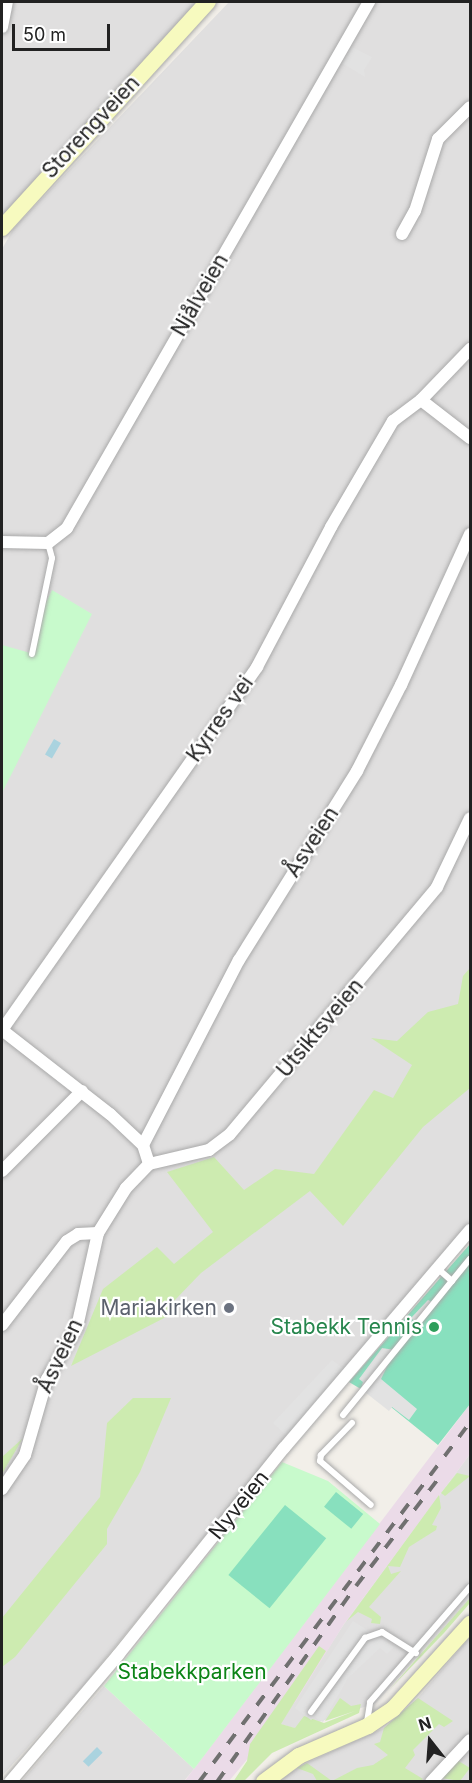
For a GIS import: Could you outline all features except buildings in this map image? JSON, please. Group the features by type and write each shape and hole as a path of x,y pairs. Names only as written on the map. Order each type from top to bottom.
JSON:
{"main road":[{"name":"Storengveien","path":"4,219 208,2"},
{"path":"264,1782 298,1756 368,1726 415,1689 471,1624"}],"street":[{"path":"2,27 7,2"},
{"name":"Njålveien","path":"48,543 58,538 81,503 369,2"},
{"path":"402,234 415,211 438,139 471,107"},
{"name":"Kyrres vei","path":"2,1030 271,645 381,437 393,421 421,400 471,349"},
{"path":"421,400 471,438"},
{"name":"Åsveien","path":"143,1145 238,960 357,771 401,685 471,534"},
{"path":"2,542 48,543"},
{"name":"Utsiktsveien","path":"149,1164 208,1150 230,1134 437,887 471,818"},
{"path":"2,1030 82,1091 143,1145 149,1164"},
{"path":"2,1171 82,1091"},
{"name":"Åsveien","path":"2,1489 25,1455 47,1379 77,1327 98,1233 126,1188 149,1164"},
{"name":"Nyveien","path":"10,1782 471,1230"},
{"path":"2,1324 67,1241 78,1234 98,1233"},
{"path":"430,1782 471,1740"}],"lane":[{"path":"32,654 52,558 48,543"},
{"path":"343,1415 471,1259"},
{"path":"437,1268 452,1281"},
{"path":"352,1423 321,1455 320,1461 371,1505"},
{"path":"368,1726 370,1702 416,1653 471,1587"},
{"path":"311,1712 364,1638 382,1632 416,1653"}],"shaded area":[{"path":"2,2 208,2 2,228"},
{"path":"229,2 470,2 470,1233 281,1442 84,1685 2,1776 2,249 14,228"},
{"path":"352,47 372,57 364,70 365,77 342,63"},
{"path":"428,1300 432,1302 416,1323 411,1318"},
{"path":"382,1348 395,1350 381,1379 417,1409 409,1420 392,1407 389,1411 361,1389 363,1382 359,1379"},
{"path":"332,1360 345,1370 287,1436 273,1423"},
{"path":"470,1404 470,1454 344,1624 296,1701 229,1781 184,1782"},
{"path":"470,1454 470,1599 376,1703 298,1729 280,1724 344,1624"},
{"path":"353,1621 394,1647 387,1654 380,1648 348,1678 323,1722 315,1717 311,1720 295,1708"},
{"path":"470,1637 470,1781 277,1782 302,1765 384,1728 418,1698"},
{"path":"104,1686 194,1769 184,1781 21,1782"}],"green space":[{"path":"52,590 92,614 2,793 2,645 34,654 45,604"},
{"path":"470,968 470,1088 423,1127 343,1226 310,1191 201,1273 174,1301 168,1316 71,1366 103,1289 157,1247 174,1264 213,1232 167,1172 214,1157 244,1190 275,1169 314,1174 374,1090 393,1098 412,1065 371,1038 397,1041 428,1012 458,1004 463,976"},
{"name":"Stabekk Tennis","path":"470,1244 470,1404 438,1445 391,1407 349,1382"},
{"path":"133,1398 171,1398 140,1472 107,1529 107,1544 15,1657 2,1667 2,1618 100,1497 107,1423"},
{"path":"23,1438 2,1474 2,1457"},
{"name":"Stabekkparken","path":"282,1462 328,1481 380,1524 194,1769 104,1686"},
{"path":"457,1473 470,1476 445,1496 441,1493"},
{"path":"336,1492 363,1514 351,1529 324,1507"},
{"path":"439,1495 441,1508 432,1525 437,1526 436,1530 409,1547 400,1567 388,1566 391,1574 401,1571 369,1607 381,1617 380,1624 371,1623 372,1619 358,1612 347,1621"},
{"path":"285,1505 326,1538 270,1608 228,1575"},
{"path":"470,1598 470,1603 444,1633 390,1689"},
{"path":"319,1646 326,1651 281,1724 295,1728 304,1716 324,1723 355,1711 325,1721 340,1698 351,1706 361,1704 359,1713 272,1753 244,1781 233,1782 247,1761 250,1744"},
{"path":"418,1698 453,1721 444,1727 439,1724 413,1750 415,1755 405,1768 423,1779 420,1781 332,1781 357,1768 373,1765 388,1755 374,1744 380,1742 384,1728"},
{"path":"457,1760 470,1768 460,1781 441,1778"},
{"path":"307,1763 332,1781 317,1781 313,1774 297,1768"}],"water":[{"path":"54,739 61,743 52,759 45,755"},
{"path":"97,1747 103,1753 89,1767 83,1761"}],"railway":[{"path":"199,1782 470,1423"},
{"path":"217,1782 356,1586 442,1474"}],"place":[{"name":"Mariakirken","path":"229,1308"},
{"name":"Stabekk Tennis","path":"434,1327"}]}
